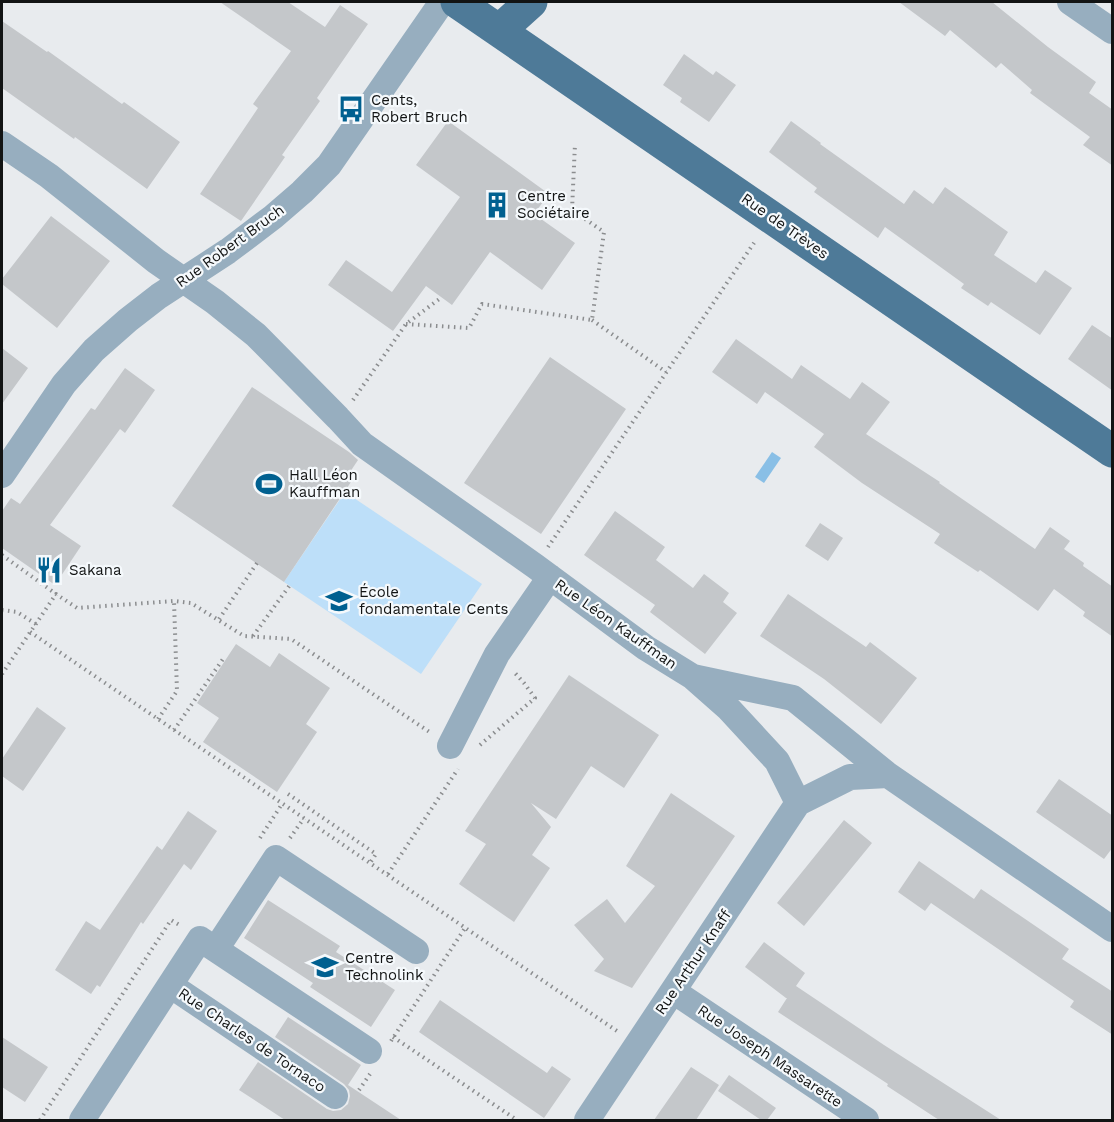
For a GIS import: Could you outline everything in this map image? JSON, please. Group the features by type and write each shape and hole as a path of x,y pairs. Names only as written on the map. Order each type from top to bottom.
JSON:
{"main road":[{"name":"Rue de Trèves","path":"457,2 1113,451"},
{"path":"500,30 531,2"}],"street":[{"name":"Rue Robert Bruch","path":"2,475 64,384 94,350 159,296 228,251 273,217 329,165 442,2"},
{"path":"1070,2 1113,31"},
{"name":"Rue Léon Kauffman","path":"2,144 49,177 156,261 215,302 256,335 362,444 542,571 646,648 693,677 793,698 888,775 1113,929"},
{"path":"450,746 542,571"},
{"path":"693,677 728,708 777,760 798,803"},
{"name":"Rue Arthur Knaff","path":"587,1120 798,803 850,777 888,775"},
{"name":"Rue Charles de Tornaco","path":"82,1120 201,940 276,858 416,951"},
{"path":"201,940 369,1051"},
{"name":"Rue Charles de Tornaco","path":"170,985 334,1096"},
{"name":"Rue Joseph Massarette","path":"673,991 866,1120"}],"path":[{"path":"575,144 572,210 604,232 592,320"},
{"path":"542,571 666,372 771,217"},
{"path":"339,418 406,324 442,297"},
{"path":"406,324 469,328 482,304 592,320 666,372"},
{"path":"2,555 77,608 174,601 191,603 244,636 291,639 450,746"},
{"path":"219,619 257,563"},
{"path":"253,637 290,585"},
{"path":"2,674 56,594"},
{"path":"158,719 177,691 174,601"},
{"path":"2,610 17,612 36,624"},
{"path":"30,632 625,1037 619,1046 631,1055"},
{"path":"174,730 223,659"},
{"path":"475,749 535,698 524,683"},
{"path":"388,874 444,789"},
{"path":"288,794 376,854 370,863"},
{"path":"40,1120 171,920 201,940"},
{"path":"369,1051 380,1058 465,928"},
{"path":"393,1037 517,1120"}],"shaded area":[{"path":"772,452 781,458 764,483 755,477"},
{"path":"345,492 482,584 421,674 284,582"}],"building":[{"path":"220,2 288,2 325,27 340,5 368,24 317,98 320,101 282,155 285,157 241,221 200,194 258,108 253,104 291,51"},
{"path":"899,2 992,2 1096,82 1089,93 1113,110 1113,166 1083,145 1090,137 1030,93 1032,90 1001,63 996,68 950,30 945,36"},
{"path":"2,21 180,142 147,189 2,88"},
{"path":"684,54 713,75 716,71 736,85 709,122 680,102 682,98 663,85"},
{"name":"Centre Sociétaire","path":"448,121 549,194 534,214 575,243 542,290 490,252 452,305 426,286 393,331 328,285 346,260 392,292 460,197 416,165"},
{"path":"791,121 904,204 914,190 933,204 945,187 1008,232 994,255 1036,283 1045,270 1072,288 1040,335 991,302 988,306 961,288 964,284 885,227 878,238 814,192 817,188 769,152"},
{"path":"51,216 110,261 57,328 2,284 2,279"},
{"path":"1092,325 1113,339 1113,391 1068,359"},
{"path":"736,339 792,379 801,365 850,399 862,382 890,402 866,434 940,482 1035,549 1050,527 1070,541 1064,549 1113,587 1113,637 1083,616 1085,612 1054,589 1038,611 980,570 978,572 934,543 940,534 862,483 814,447 824,434 765,392 757,404 712,372"},
{"path":"2,348 28,368 2,404"},
{"path":"550,357 626,409 541,534 464,483"},
{"path":"125,368 155,390 125,433 120,429 50,525 81,546 55,585 2,548 2,511 11,498 20,504 91,408 95,410"},
{"name":"Hall Léon Kauffman","path":"252,387 358,460 350,472 355,476 284,582 172,506"},
{"path":"615,511 665,547 656,560 693,588 704,574 729,593 723,602 737,613 705,654 650,612 655,605 584,555"},
{"path":"820,523 843,538 828,561 805,546"},
{"path":"788,594 866,647 870,642 917,678 881,724 824,679 760,636"},
{"path":"236,644 270,667 279,653 330,688 306,724 317,732 277,792 203,742 219,718 197,703"},
{"path":"569,675 659,735 624,788 591,766 556,819 531,803 551,827 532,855 550,868 514,922 459,884 486,844 465,831"},
{"path":"37,707 66,728 23,791 2,776 2,759"},
{"path":"1059,779 1113,816 1113,847 1104,859 1036,812"},
{"path":"671,793 735,836 632,988 594,971 604,959 574,925 607,899 625,923 655,886 626,866"},
{"path":"188,811 217,831 191,870 184,864 143,924 141,922 100,987 97,985 91,994 55,970 86,921 100,930 157,846 162,850"},
{"path":"844,820 872,843 804,926 777,903"},
{"path":"919,861 974,899 981,889 1069,949 1062,959 1113,992 1113,1035 1070,1007 1074,1001 931,903 925,911 898,892"},
{"name":"Centre Technolink","path":"268,900 340,946 336,952 395,990 371,1027 310,987 313,983 244,938"},
{"path":"764,942 805,973 796,986 1001,1120 939,1120 778,1012 787,998 745,967"},
{"path":"440,1000 547,1073 552,1066 571,1079 544,1118 419,1032"},
{"path":"288,1017 361,1065 348,1085 401,1120 285,1120 239,1090 258,1062 327,1109 341,1110 348,1104 349,1090 344,1084 275,1037"},
{"path":"2,1037 48,1067 25,1102 2,1087"},
{"path":"691,1067 719,1085 696,1120 654,1120"},
{"path":"729,1075 776,1108 767,1120 761,1120 718,1091"}],"place":[{"name":"Cents, Robert Bruch","path":"351,109"},
{"name":"Centre Sociétaire","path":"497,205"},
{"name":"Hall Léon Kauffman","path":"269,484"},
{"name":"Sakana","path":"49,570"},
{"name":"École fondamentale Cents","path":"339,601"},
{"name":"Centre Technolink","path":"325,967"}]}
